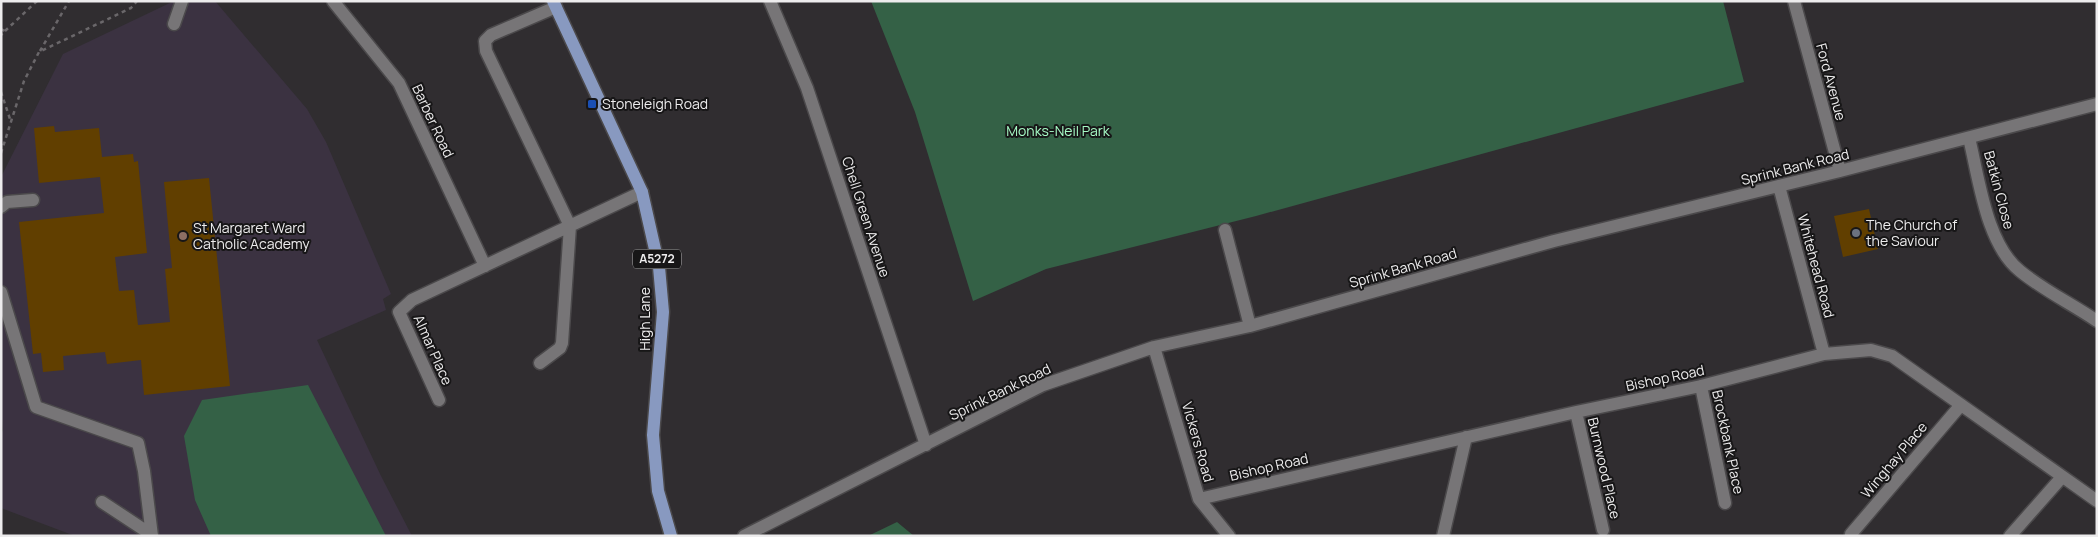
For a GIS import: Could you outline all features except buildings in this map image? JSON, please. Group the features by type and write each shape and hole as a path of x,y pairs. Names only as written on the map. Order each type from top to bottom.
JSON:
{"main road":[{"name":"High Lane","path":"554,4 642,192 659,267 663,312 653,435 658,491 671,536"}],"street":[{"path":"174,24 182,1"},
{"name":"Barber Road","path":"333,1 399,83 485,266"},
{"name":"Chell Green Avenue","path":"770,1 807,88 926,445"},
{"name":"Ford Avenue","path":"1794,1 1840,172"},
{"path":"540,363 560,348 562,343 570,226 484,45 487,38 492,35 554,4"},
{"name":"Sprink Bank Road","path":"744,536 1043,385 1154,347 1250,326 1554,241 1840,172 2097,104"},
{"name":"Batkin Close","path":"1970,138 1992,230 2002,250 2019,270 2097,321"},
{"name":"Whitehead Road","path":"1779,186 1824,354"},
{"path":"485,266 642,192"},
{"path":"1,207 7,202 33,200"},
{"path":"1225,230 1250,326"},
{"name":"Almar Place","path":"439,400 399,312 412,300 485,266"},
{"path":"1,292 36,407 138,443 144,471 152,536"},
{"name":"Vickers Road","path":"1154,347 1199,499 1229,536"},
{"name":"Bishop Road","path":"1199,499 1576,412 1701,386 1824,354 1871,350 1892,356 1960,406 2097,501"},
{"name":"Brockbank Place","path":"1701,386 1725,503"},
{"name":"Winghay Place","path":"1851,534 1960,406"},
{"name":"Burnwood Place","path":"1576,412 1603,530"},
{"path":"1443,536 1466,438"},
{"path":"2010,536 2062,477"},
{"path":"102,502 152,536"}],"path":[{"path":"1,35 37,1"},
{"path":"1,153 24,82 69,1"},
{"path":"40,52 131,8 137,1"},
{"path":"1,29 5,30"},
{"path":"1,92 10,121"}],"shaded area":[{"name":"St Margaret Ward Catholic Academy","path":"174,1 215,1 307,109 326,142 391,294 383,299 386,310 317,340 381,476 412,536 75,536 1,508 1,435 3,430 1,409 1,177 63,54"}],"green space":[{"name":"Monks-Neil Park","path":"871,1 1723,1 1744,82 1256,216 1046,269 973,301 915,112"},
{"path":"308,385 386,536 211,536 195,500 184,436 202,400"},
{"path":"897,522 914,536 868,536"}],"place":[{"name":"Stoneleigh Road","path":"592,104"},
{"name":"The Church of the Saviour","path":"1856,233"},
{"name":"St Margaret Ward Catholic Academy","path":"183,236"}]}
